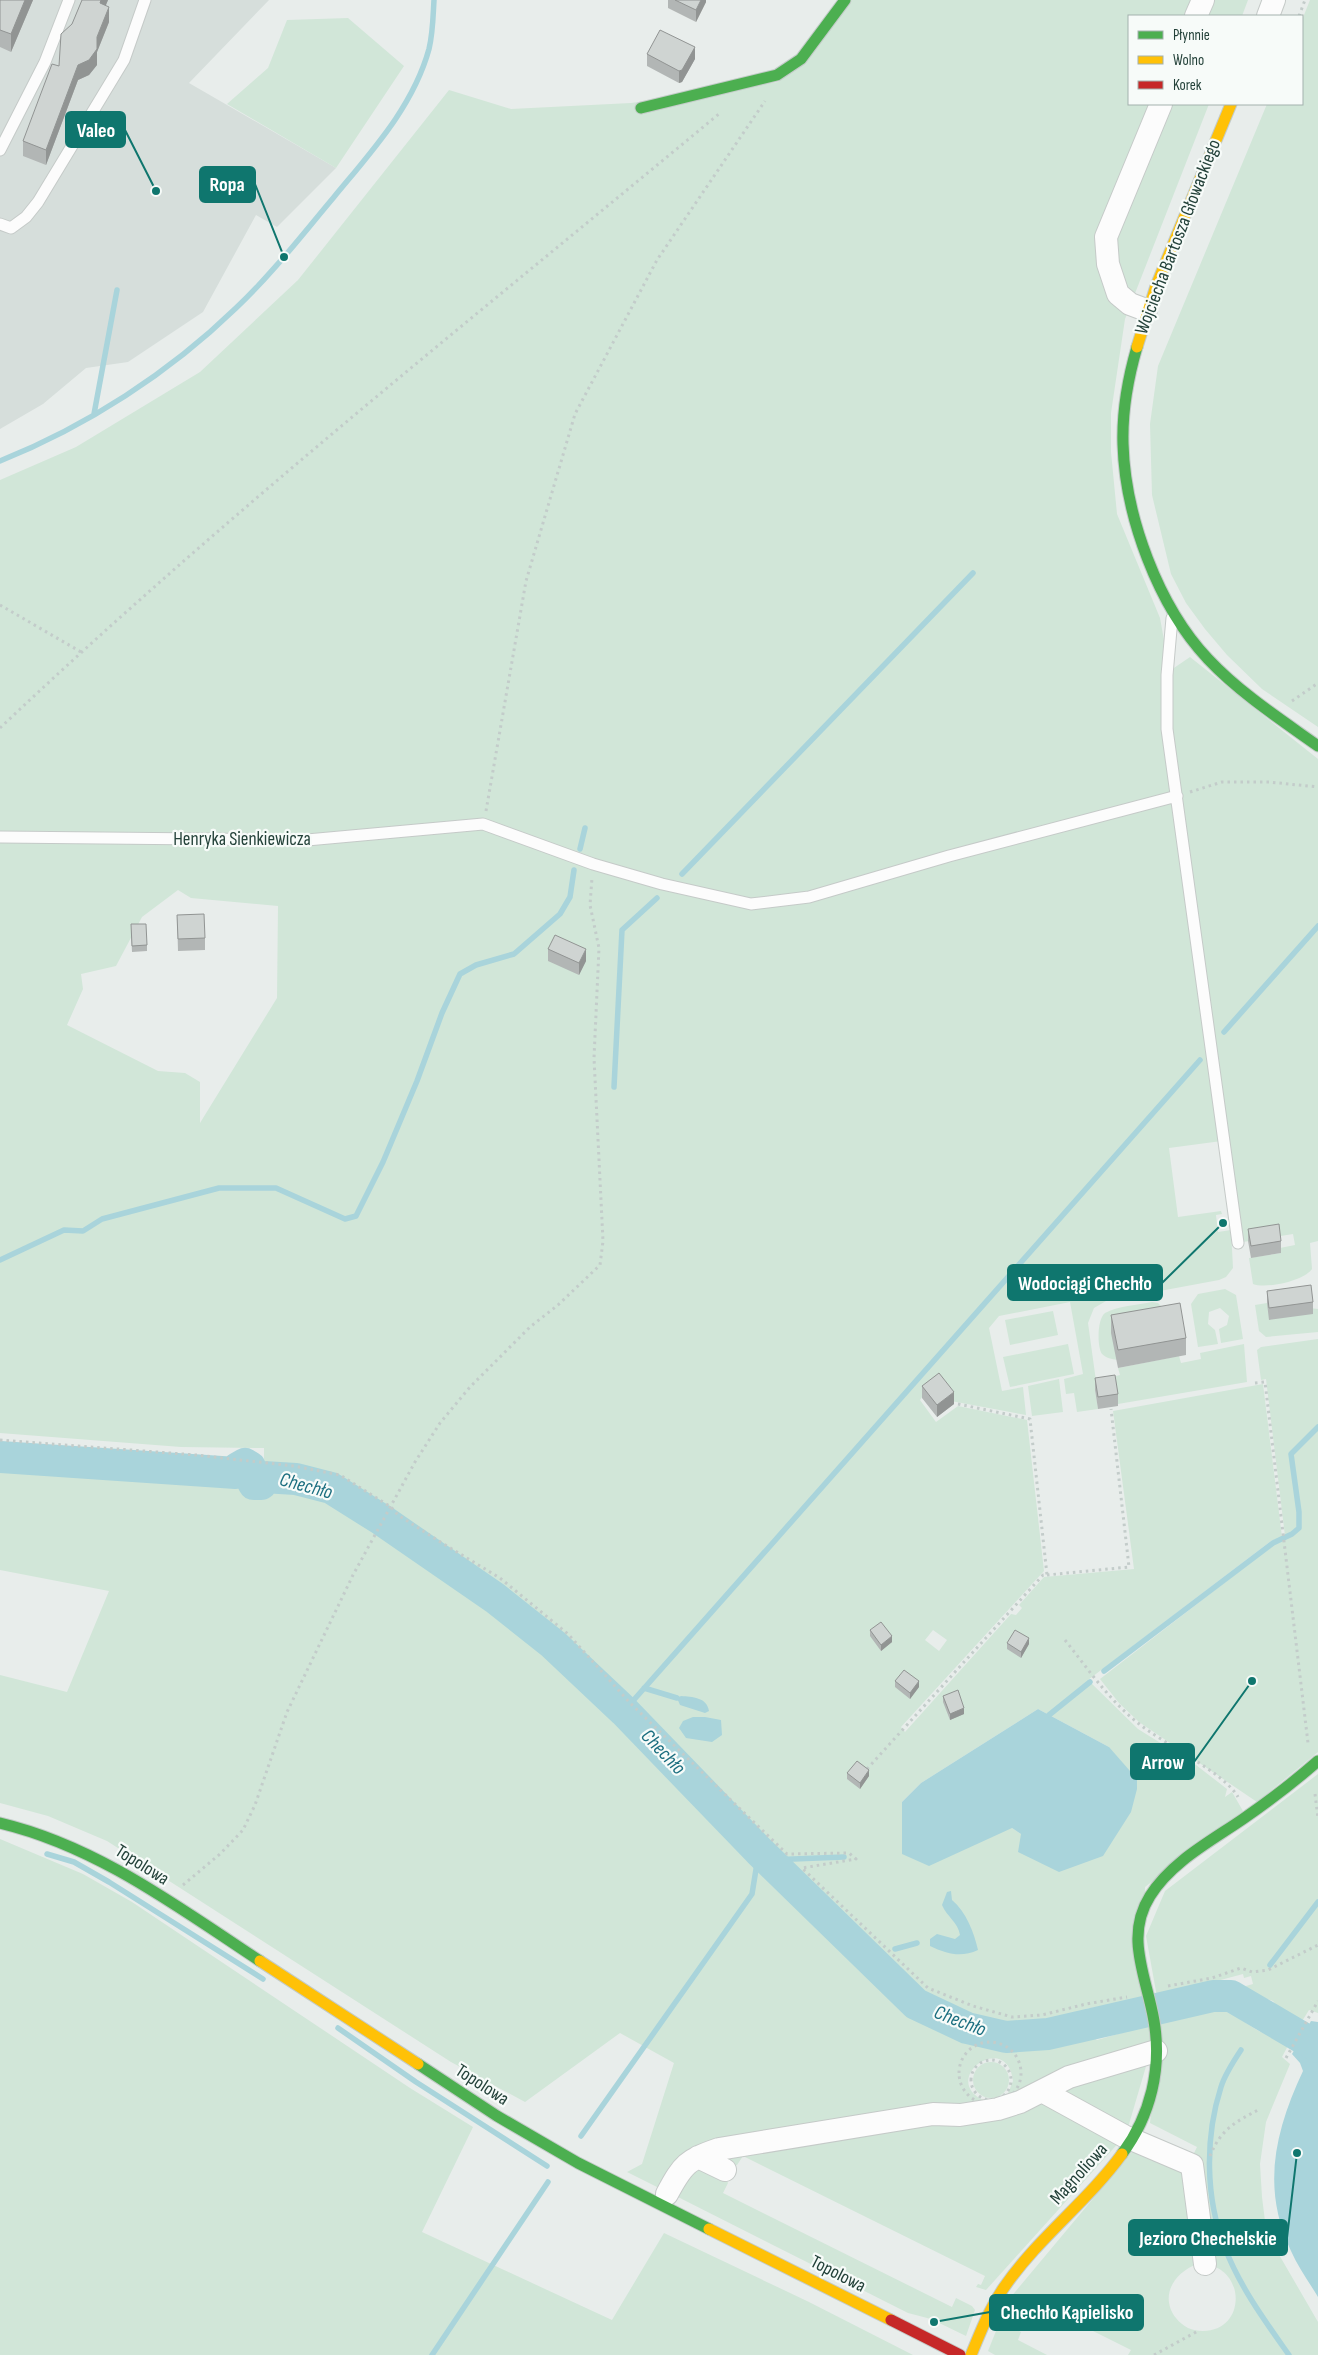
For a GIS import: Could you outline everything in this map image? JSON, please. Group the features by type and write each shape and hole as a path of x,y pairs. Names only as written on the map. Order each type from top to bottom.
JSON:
{"street":[{"path":"641,108 777,76 801,59 845,0"},
{"path":"1196,15 1203,0"},
{"path":"1268,15 1274,0"},
{"path":"1146,310 1130,304 1118,294 1108,264 1106,237 1161,105"},
{"name":"Wojciecha Bartosza Głowackiego","path":"1231,105 1146,310 1130,371 1123,415 1123,453 1131,510 1138,534 1172,611 1194,643 1218,670 1254,700 1318,746"},
{"path":"1150,1996 1138,1957 1137,1934 1142,1910 1149,1896 1161,1881 1188,1856 1249,1815 1318,1761"},
{"name":"Topolowa","path":"0,1823 69,1844 96,1857 166,1900 497,2116 578,2163 960,2355"},
{"name":"Magnoliowa","path":"971,2355 994,2303 1011,2278 1030,2254 1108,2171 1132,2139 1148,2110 1156,2050 1155,2020 1150,1996"},
{"path":"667,2194 685,2164 698,2156 749,2144 918,2116 983,2112 1020,2102 1069,2077 1156,2050"},
{"path":"1042,2091 1064,2105 1132,2139 1192,2165 1205,2264"},
{"path":"698,2156 725,2170"}],"lane":[{"path":"0,150 45,62 69,0"},
{"path":"0,224 11,228 26,217 38,202 124,60 145,0"},
{"path":"1172,611 1167,675 1167,729 1178,796 1238,1242"},
{"path":"483,824 593,864 662,884 751,904 809,897 950,856 1178,796"},
{"name":"Henryka Sienkiewicza","path":"0,837 307,840 483,824"}],"path":[{"path":"1298,15 1305,0"},
{"path":"483,824 526,581 575,414 657,260 760,110 777,76"},
{"path":"0,728 81,652 230,519 726,108"},
{"path":"0,605 81,652"},
{"path":"1290,702 1318,683"},
{"path":"1178,796 1222,782 1269,782 1318,787"},
{"path":"166,1900 220,1854 243,1830 255,1805 287,1712 353,1574 415,1462 440,1423 470,1387 530,1327 558,1305 600,1265 603,1241 594,1058 599,948 590,905 593,864"},
{"path":"1255,1383 1265,1382 1309,1748"},
{"path":"958,1404 1030,1419 1047,1575"},
{"path":"867,1769 1043,1575 1129,1567 1112,1408"},
{"path":"0,1440 196,1455 294,1466 340,1475 391,1508 398,1515 500,1578 568,1634 630,1703 787,1854 849,1853 856,1859 802,1868 928,1988 973,2006 1012,2017 1042,2015 1086,2004 1150,1996 1160,1988 1212,1978 1241,1968 1252,1972 1268,1970 1318,1945"},
{"path":"1065,1640 1117,1704 1139,1724 1235,1790"},
{"path":"1286,2058 1318,2001"},
{"path":"984,2104 972,2098 964,2089 960,2069 968,2051 986,2041 1004,2045 1013,2053 1018,2062 1020,2075 1018,2084 1008,2099"},
{"path":"991,2060 1004,2065 1008,2070 1010,2082 1005,2095 990,2100 977,2094 971,2082 974,2069 979,2064 991,2060"},
{"path":"1192,2165 1209,2157 1216,2140 1222,2132 1237,2121 1260,2109"},
{"path":"1154,2355 1198,2331"}],"shaded area":[{"path":"0,0 269,0 189,83 336,168 277,227 256,215 203,312 128,362 86,368 43,404 0,429"}],"green space":[{"path":"852,0 1248,0 1242,15 1128,15 1128,105 1209,105 1125,319 1111,413 1111,452 1117,514 1160,618 1164,640 1162,668 1171,670 1190,657 1318,759 1318,1241 1310,1243 1312,1269 1308,1273 1275,1285 1253,1284 1249,1258 1281,1253 1280,1248 1295,1245 1293,1234 1243,1242 1229,1140 1169,1148 1178,1217 1221,1211 1222,1214 1216,1215 1218,1232 1231,1230 1233,1268 1226,1277 1219,1280 1106,1301 1094,1308 1088,1323 1096,1381 1120,1375 1118,1368 1179,1356 1181,1363 1201,1359 1200,1353 1244,1344 1247,1382 1118,1404 1095,1390 1098,1409 1077,1412 1074,1393 1066,1394 1064,1379 1083,1374 1070,1302 999,1316 989,1328 1002,1391 1023,1387 1026,1415 951,1401 922,1397 920,1400 936,1422 958,1406 1027,1420 1044,1571 901,1727 905,1732 1011,1614 1016,1615 1022,1608 1019,1605 1044,1577 1134,1569 1113,1411 1263,1384 1282,1537 1271,1541 1088,1680 1138,1729 1196,1765 1227,1789 1225,1797 1232,1792 1243,1811 1145,1887 1143,1998 1086,2009 1087,2017 1045,2030 1015,2032 984,2028 953,2017 924,2003 911,1994 545,1629 508,1598 458,1563 335,1484 308,1475 264,1469 264,1448 181,1447 0,1433 0,480 76,447 200,372 298,280 449,90 511,109 631,103 778,82","holes":["178,890 191,898 278,906 277,998 200,1123 200,1082 185,1073 158,1071 67,1025 83,989 81,974 116,966 142,917","933,1630 947,1640 939,1651 925,1640","1038,1709 1109,1747 1021,1834 1012,1828 902,1802 921,1783"]},
{"path":"1310,0 1318,0 1318,727 1262,689 1227,655 1186,603 1171,574 1152,495 1150,424 1158,366 1267,105 1303,105 1303,18"},
{"path":"348,18 404,66 336,168 227,104 268,68 287,20"},
{"path":"1225,1289 1236,1295 1243,1339 1221,1343 1219,1329 1227,1325 1229,1316 1220,1308 1209,1312 1208,1324 1215,1330 1218,1344 1198,1347 1191,1304 1198,1294"},
{"path":"1152,1302 1158,1303 1164,1309 1112,1333 1117,1360 1102,1354 1099,1345 1099,1333 1102,1316 1121,1307"},
{"path":"1267,1303 1318,1309 1318,1332 1266,1337 1259,1331 1255,1305"},
{"path":"1053,1311 1058,1335 1010,1345 1005,1320"},
{"path":"1318,1339 1318,1752 1257,1802 1139,1722 1119,1703 1100,1679 1285,1536 1266,1379 1261,1380 1257,1350 1261,1347"},
{"path":"1068,1344 1074,1374 1010,1387 1003,1357"},
{"path":"1059,1379 1063,1412 1032,1416 1028,1386"},
{"path":"0,1465 296,1483 330,1494 367,1516 512,1621 610,1713 903,2000 953,2028 988,2039 1026,2043 1047,2041 1088,2031 1090,2036 1097,2040 1149,2025 1150,2042 1007,2096 1013,2081 1008,2066 999,2059 989,2059 979,2064 971,2072 968,2082 972,2092 985,2101 711,2146 661,2189 627,2172 642,2164 674,2063 620,2033 525,2102 451,2062 107,1841 48,1816 0,1803 0,1675 67,1692 109,1591 0,1570"},
{"path":"1318,1774 1318,2013 1309,2010 1299,2026 1288,2021 1273,2001 1248,1992 1246,1986 1253,1984 1251,1976 1244,1978 1243,1974 1157,1997 1146,1936 1165,1891"},
{"path":"0,1839 83,1874 132,1902 410,2088 473,2127 422,2232 612,2320 664,2233 809,2302 913,2355 0,2355"},
{"path":"1202,2008 1211,2008 1232,2014 1261,2032 1291,2040 1282,2057 1290,2064 1266,2122 1260,2164 1262,2197 1265,2221 1274,2246 1318,2322 1318,2355 1128,2355 1131,2350 1037,2303 1031,2312 1027,2314 1015,2307 1010,2298 1132,2152 1192,2157 1197,2147 1150,2123 1161,2017","holes":["1197,2264 1213,2266 1225,2273 1233,2284 1236,2296 1234,2309 1228,2320 1218,2328 1203,2331 1191,2329 1176,2318 1171,2310 1169,2294 1176,2279 1189,2268"]},
{"path":"991,2062 1004,2067 1009,2080 1004,2093 991,2098 978,2093 973,2080 978,2067"},
{"path":"1147,2063 1127,2131 1055,2089"},
{"path":"1038,2100 1122,2139 986,2290 976,2287 978,2284 981,2285 985,2276 743,2156 737,2165 733,2166 711,2156"},
{"path":"690,2166 726,2178 728,2183 723,2193 952,2307 956,2298 972,2306 975,2310 966,2336 931,2319 908,2313 672,2194"},
{"path":"1005,2324 1021,2332 1018,2340 1047,2355 995,2355 988,2351 998,2326"}],"water":[{"path":"681,1696 702,1700 708,1706 709,1711 705,1713 680,1705 677,1698"},
{"path":"1038,1709 1109,1747 1137,1779 1137,1789 1131,1812 1103,1856 1059,1872 1018,1852 1021,1834 1012,1828 929,1866 902,1854 902,1802 921,1783"},
{"path":"693,1717 721,1720 722,1735 712,1742 686,1738 679,1728 683,1721"},
{"path":"951,1891 952,1900 969,1923 978,1950 966,1954 954,1954 930,1946 930,1939 937,1934 955,1939 960,1935 959,1930 942,1905 947,1892"},
{"path":"1311,2021 1318,2022 1318,2297 1300,2269 1282,2228 1276,2205 1274,2182 1279,2138 1293,2093 1303,2071 1300,2063 1292,2054"}],"building":[{"path":"0,0 25,0 11,34 0,30"},
{"path":"82,0 101,0 100,3 109,7 97,37 97,49 89,60 78,65 46,150 23,141 52,64 59,66 61,34 72,24"},
{"path":"675,0 701,0 696,10"},
{"path":"660,30 695,47 682,70 679,71 647,54"},
{"path":"204,914 205,938 178,939 177,915"},
{"path":"131,924 146,924 147,945 132,946"},
{"path":"555,935 586,949 579,963 548,949"},
{"path":"1279,1224 1281,1241 1251,1246 1248,1229"},
{"path":"1311,1285 1313,1302 1269,1308 1267,1291"},
{"path":"1180,1303 1186,1338 1118,1350 1111,1315"},
{"path":"939,1373 954,1392 937,1405 922,1386"},
{"path":"1115,1375 1118,1394 1098,1397 1095,1378"},
{"path":"881,1622 892,1636 881,1645 870,1630"},
{"path":"1015,1630 1029,1638 1021,1652 1007,1643"},
{"path":"904,1670 919,1681 910,1693 895,1681"},
{"path":"958,1690 964,1708 950,1714 943,1696"},
{"path":"857,1761 869,1770 860,1783 847,1773"}],"waterway":[{"path":"0,461 64,431 126,396 155,376 210,332 262,282 376,146 402,109 413,90 429,49 434,0"},
{"path":"94,414 117,290"},
{"path":"682,874 973,573"},
{"path":"580,849 585,828"},
{"path":"0,1260 64,1230 83,1231 102,1219 219,1188 276,1188 345,1219 356,1216 383,1162 417,1081 442,1013 460,974 476,965 514,954 560,914 570,897 574,870"},
{"path":"614,1087 622,930 657,898"},
{"path":"1224,1032 1318,926"},
{"path":"624,1711 1200,1060"},
{"path":"1104,1671 1273,1543 1292,1534 1299,1528 1299,1512 1291,1454 1318,1427"},
{"name":"Chechło","path":"0,1457 236,1473 238,1468 245,1464 250,1467 251,1478 254,1484 261,1484 263,1477 296,1479 331,1488 382,1520 495,1598 553,1644 624,1711 759,1851 916,2004 967,2028 1006,2037 1048,2034 1213,1996 1231,1996 1318,2047"},
{"path":"1049,1715 1090,1682"},
{"path":"644,1688 677,1698"},
{"path":"581,2136 752,1894 759,1851"},
{"path":"47,1854 74,1862 109,1882 263,1979"},
{"path":"768,1860 844,1857"},
{"path":"1270,1965 1318,1902"},
{"path":"895,1949 917,1943"},
{"path":"868,1957 881,1952"},
{"path":"338,2028 416,2082 547,2166"},
{"path":"1241,2050 1223,2082 1212,2126 1210,2168 1214,2209 1218,2229 1238,2276 1289,2355"},
{"path":"432,2355 548,2182"}],"traffic: fast":[{"path":"641,108 777,75 801,59 845,0"},
{"path":"1137,347 1128,383 1125,407 1123,432 1125,472 1138,530 1160,587 1174,613 1208,659 1247,694 1318,746"},
{"path":"1122,2154 1132,2139 1147,2107 1155,2073 1156,2039 1154,2021 1138,1942 1142,1911 1159,1884 1180,1862 1291,1784 1318,1761"},
{"path":"0,1823 36,1833 70,1847 136,1880 260,1961"},
{"path":"418,2064 497,2116 578,2163 709,2229"}],"traffic: slow":[{"path":"1137,347 1156,286 1231,105"},
{"path":"260,1961 418,2064"},
{"path":"971,2355 990,2311 1018,2268 1094,2188 1122,2154"},
{"path":"709,2229 891,2320"}],"traffic: jam":[{"path":"891,2320 960,2355"}],"place":[{"name":"Valeo","path":"156,191"},
{"name":"Ropa","path":"284,257"},
{"name":"Wodociągi Chechło","path":"1223,1223"},
{"name":"Arrow","path":"1252,1681"},
{"name":"Jezioro Chechelskie","path":"1297,2153"},
{"name":"Chechło Kąpielisko","path":"934,2322"}]}
